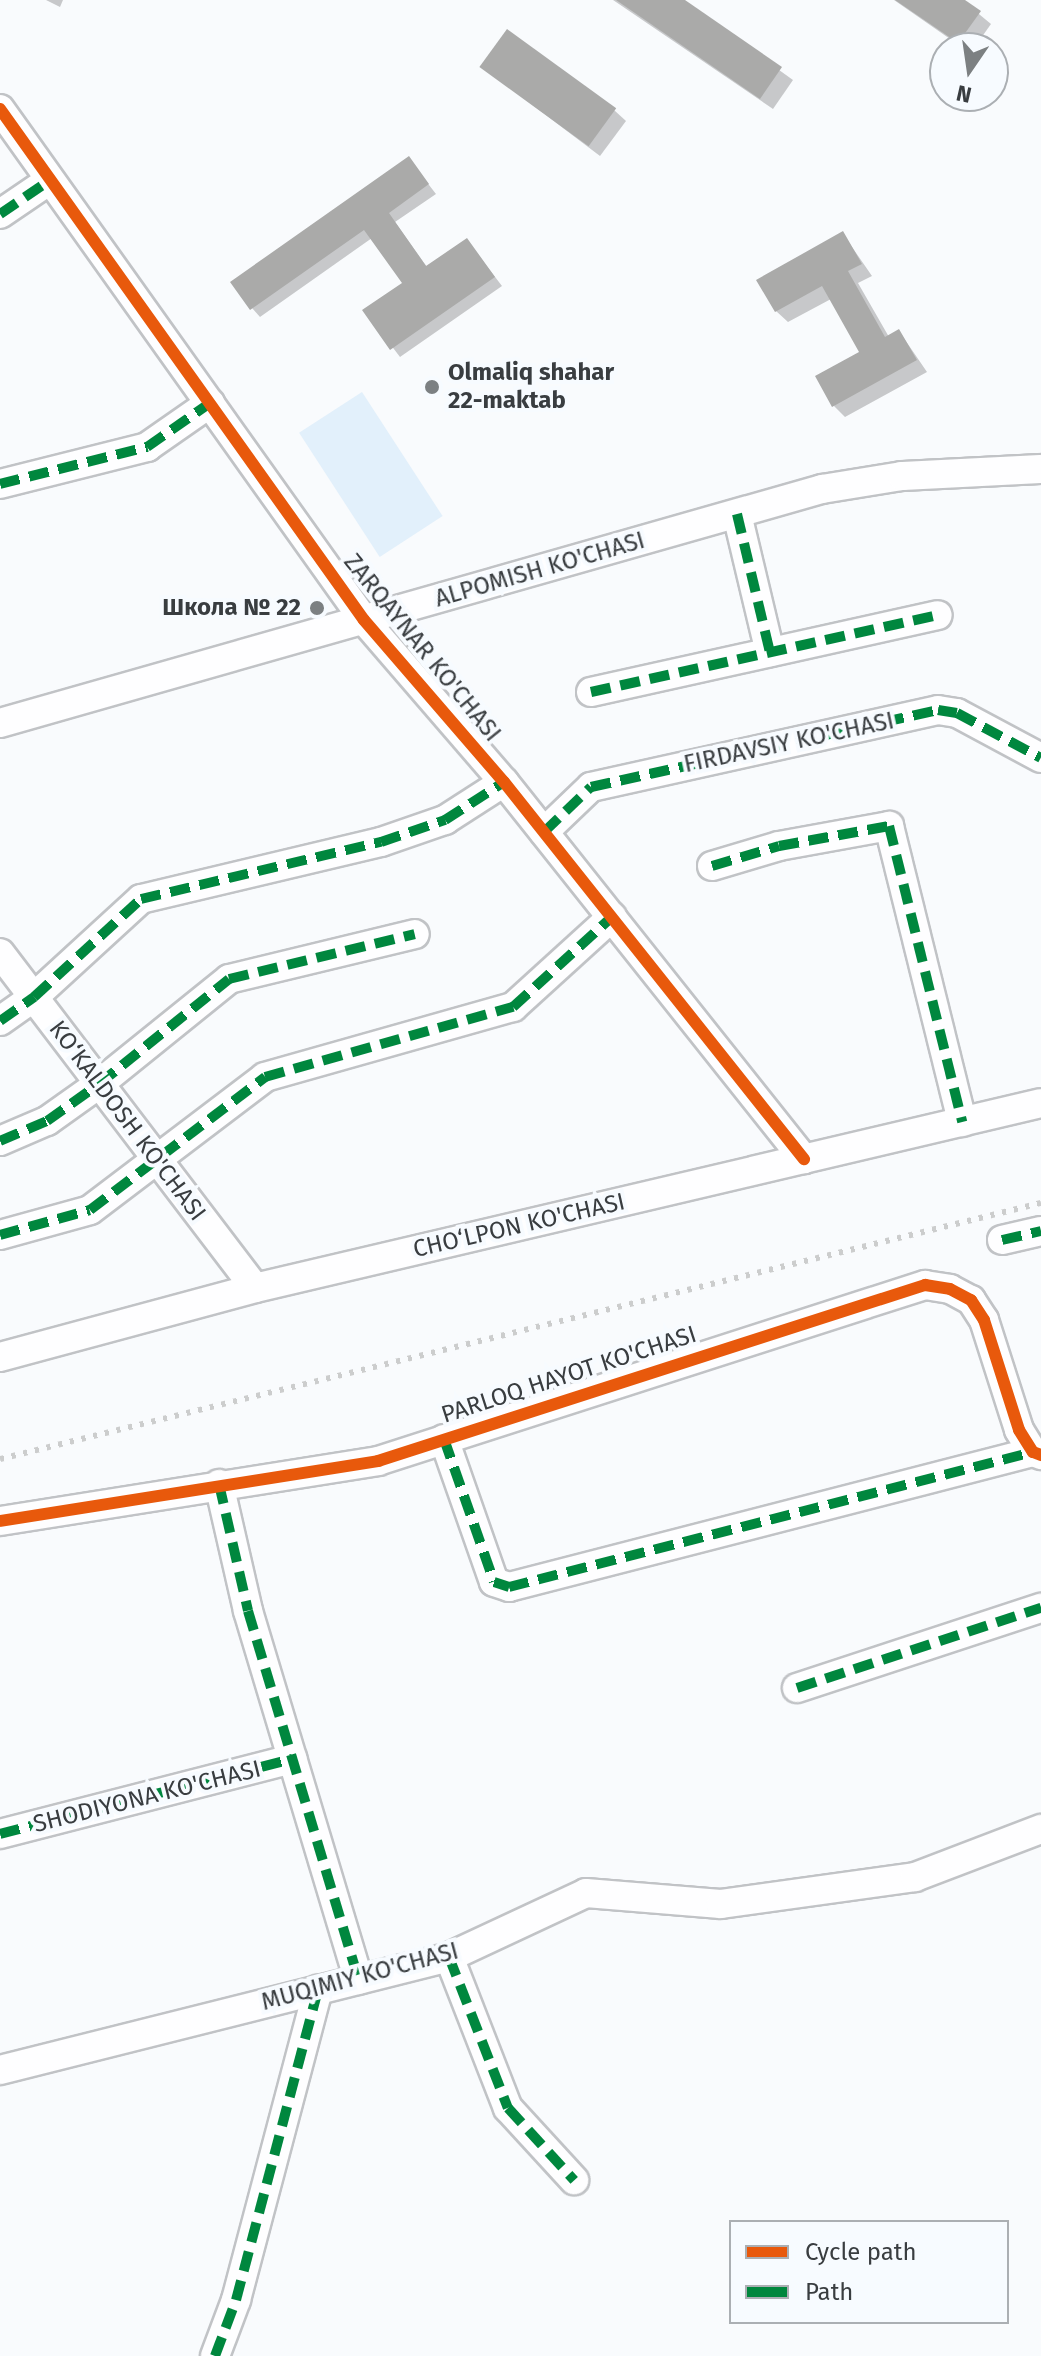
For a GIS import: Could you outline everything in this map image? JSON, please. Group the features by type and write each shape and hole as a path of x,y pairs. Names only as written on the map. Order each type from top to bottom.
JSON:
{"street":[{"name":"ZARQAYNAR KO'CHASI","path":"0,109 364,620 504,782 804,1159"},
{"path":"0,214 50,180"},
{"path":"0,484 147,447 210,403"},
{"name":"ALPOMISH KO'CHASI","path":"0,723 822,489 902,476 1041,469"},
{"path":"737,514 770,652"},
{"path":"591,692 938,615"},
{"name":"FIRDAVSIY KO'CHASI","path":"544,832 591,787 938,710 957,713 1041,758"},
{"path":"0,1021 34,997 141,899 381,842 445,820 504,782"},
{"path":"712,866 779,846 889,826 962,1122"},
{"path":"0,1235 90,1210 265,1077 513,1007 612,917"},
{"path":"0,1141 47,1121 99,1084 229,979 415,934"},
{"name":"KO‘KALDOSH KO'CHASI","path":"0,953 255,1288"},
{"name":"CHO‘LPON KO'CHASI","path":"0,1357 255,1288 1041,1103"},
{"path":"1002,1240 1041,1231"},
{"name":"PARLOQ HAYOT KO'CHASI","path":"0,1521 378,1461 925,1285 950,1289 971,1300 984,1320 1019,1430 1037,1453"},
{"path":"444,1439 494,1582 509,1587 1037,1453"},
{"name":"SHODIYONA KO'CHASI","path":"219,1484 248,1611 359,1980"},
{"path":"797,1688 1041,1608"},
{"name":"SHODIYONA KO'CHASI","path":"0,1834 293,1759"},
{"name":"MUQIMIY KO'CHASI","path":"0,2070 449,1957 586,1893 721,1904 915,1877 1041,1829"},
{"path":"449,1957 508,2108 574,2180"},
{"path":"215,2356 236,2300 318,1990"}],"shaded area":[{"path":"362,392 443,516 380,557 299,433"}],"building":[{"path":"616,0 685,0 782,67 760,99"},
{"path":"895,0 965,0 981,11 966,32 942,32"},
{"path":"507,29 616,108 589,146 479,67"},
{"path":"409,156 429,184 389,213 426,266 467,238 495,277 390,350 362,310 402,283 364,230 250,310 230,282"},
{"path":"843,231 862,264 848,271 885,337 899,329 917,360 832,407 815,376 859,352 822,286 775,312 756,280"}],"railway":[{"path":"0,1459 1041,1203"}],"marked path":[{"path":"0,214 50,180"},
{"path":"0,484 147,447 210,403"},
{"path":"737,514 770,652"},
{"path":"591,692 938,615"},
{"path":"544,832 591,787 938,710 957,713 1041,758"},
{"path":"0,1021 34,997 141,899 381,842 445,820 504,782"},
{"path":"712,866 779,846 889,826 962,1122"},
{"path":"0,1235 90,1210 265,1077 513,1007 612,917"},
{"path":"0,1141 47,1121 99,1084 229,979 415,934"},
{"path":"1002,1240 1041,1231"},
{"path":"444,1439 494,1582 509,1587 1033,1452"},
{"path":"219,1484 248,1611 359,1980"},
{"path":"797,1688 1041,1608"},
{"path":"0,1834 293,1759"},
{"path":"449,1957 508,2108 574,2180"},
{"path":"215,2356 236,2300 318,1990"}],"cycle path":[{"path":"0,109 364,620 504,782 804,1159"},
{"path":"0,1521 378,1461 925,1285 950,1289 971,1300 984,1320 1019,1430 1033,1452 1041,1455"}],"place":[{"name":"Olmaliq shahar 22-maktab","path":"432,387"},
{"name":"Школа № 22","path":"317,608"}]}
